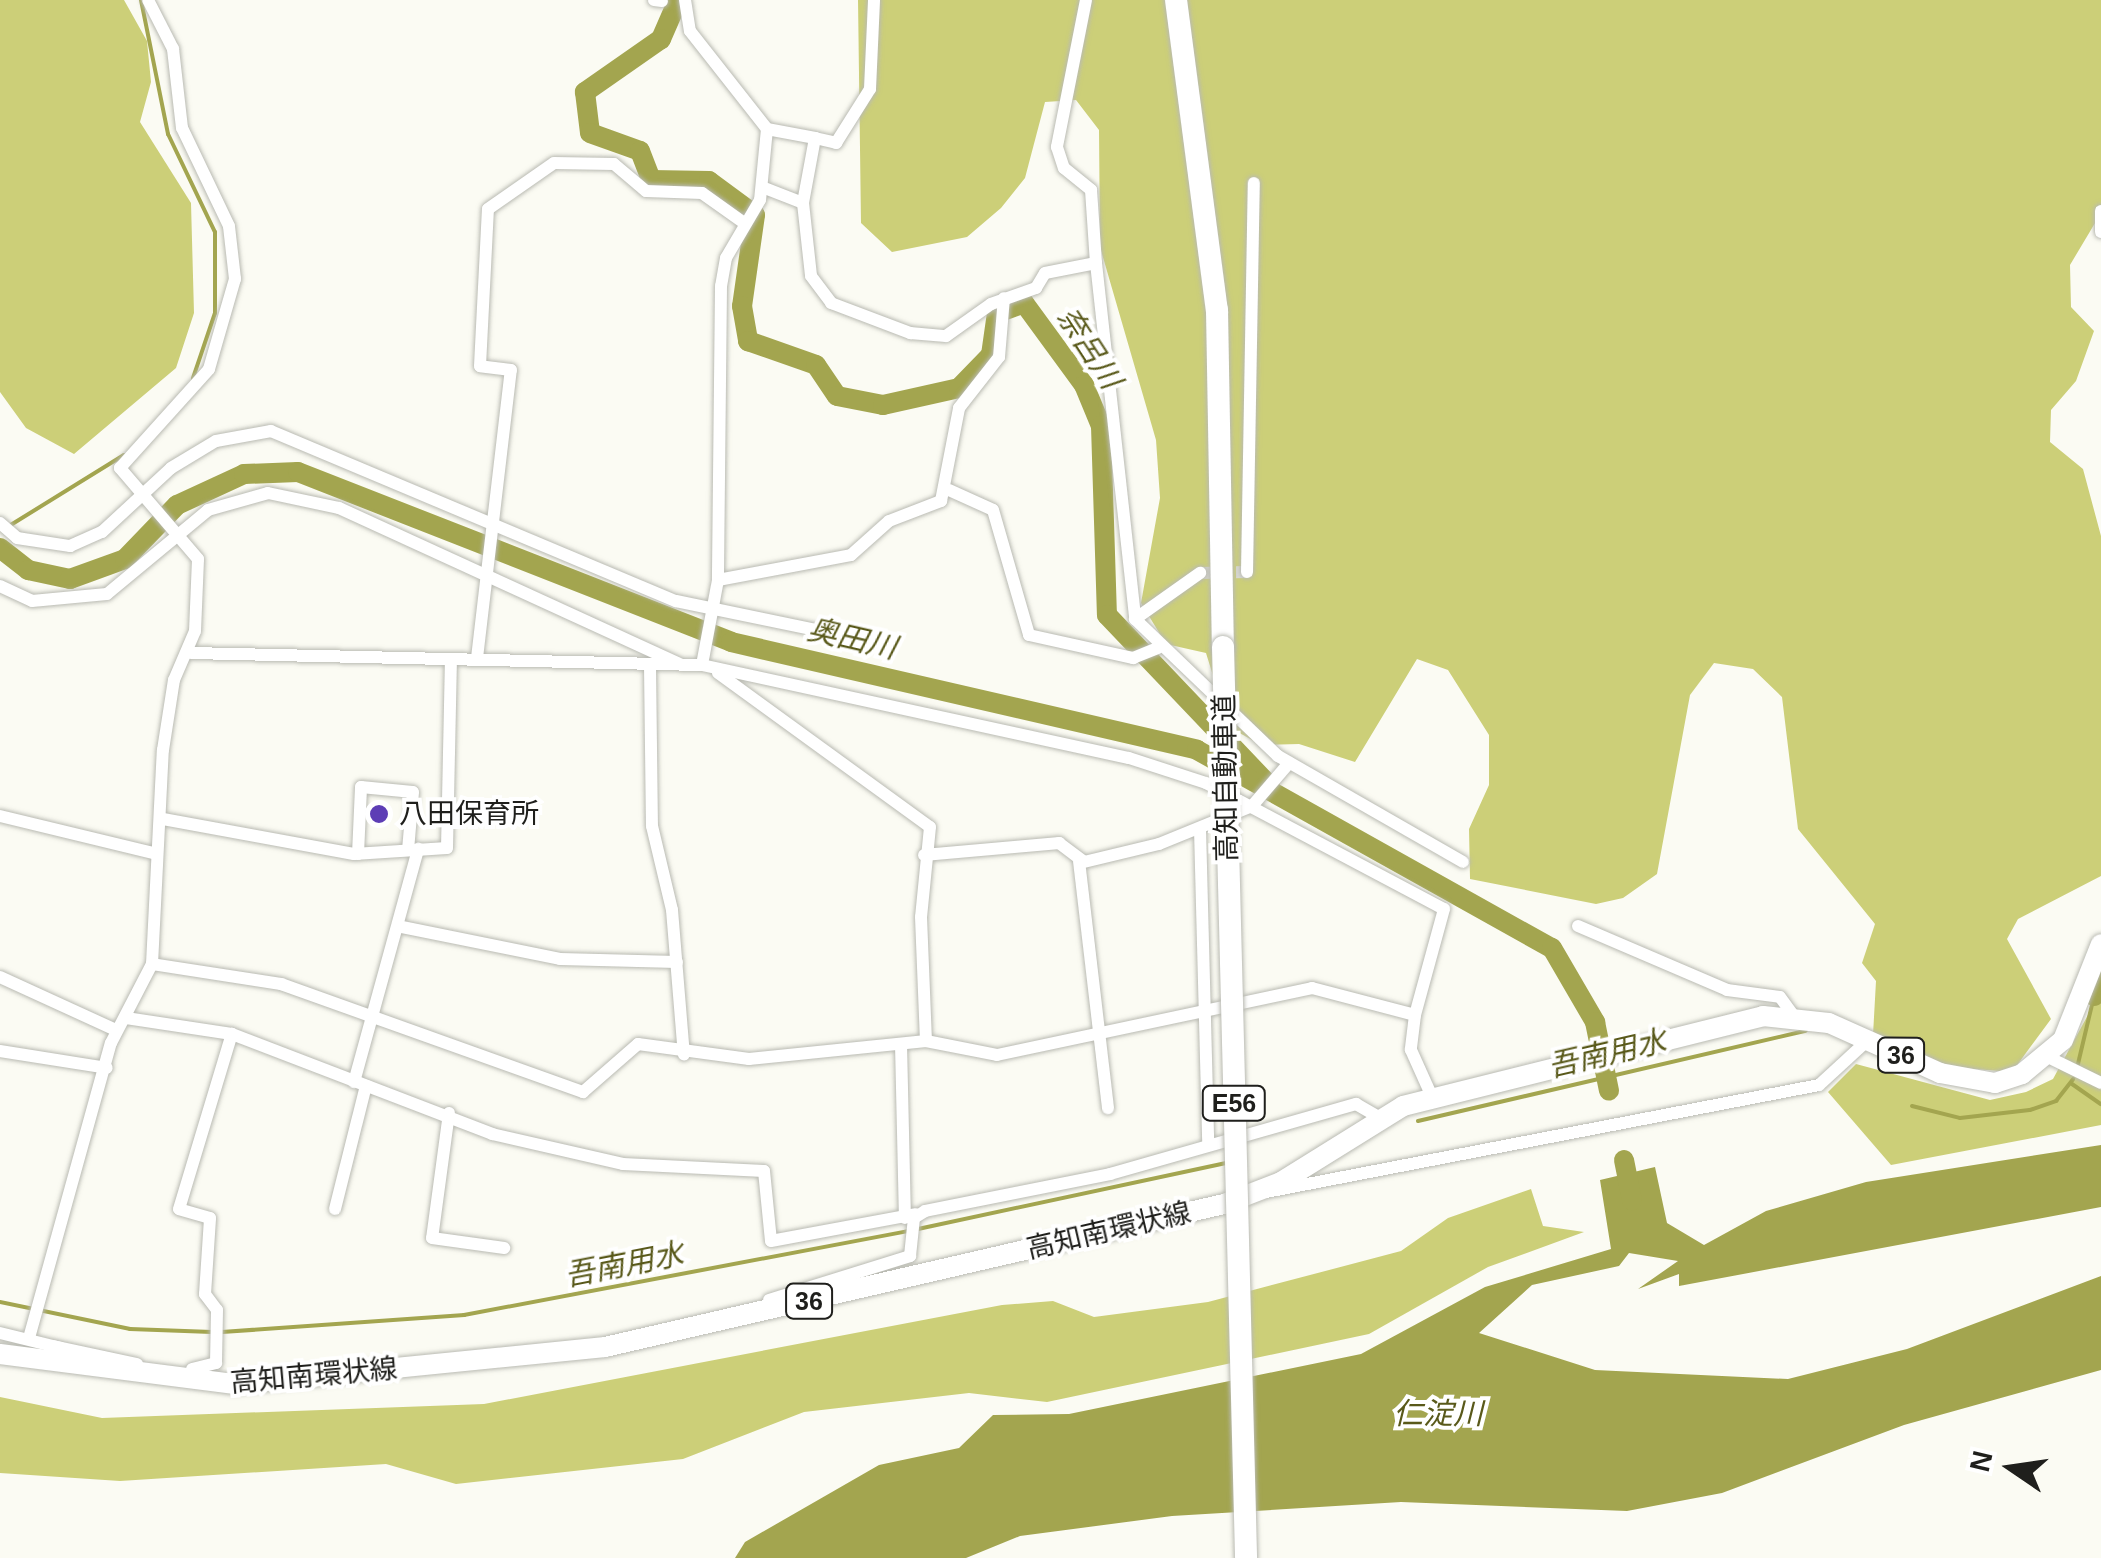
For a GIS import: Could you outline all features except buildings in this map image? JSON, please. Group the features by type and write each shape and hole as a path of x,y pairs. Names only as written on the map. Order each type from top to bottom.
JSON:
{"highway":[{"name":"高知自動車道","path":"1176,0 1217,310 1246,1558"}],"main road":[{"path":"2048,1057 2101,944"},
{"name":"36","path":"1793,1014 1868,1040 1967,1082 1995,1082 2048,1057"},
{"name":"高知南環状線","path":"0,1354 120,1376 235,1384 656,1336 1259,1193 1377,1116 1434,1098 1793,1014"}],"street":[{"path":"28,1338 116,1030 126,1018 152,964 153,852 163,819 174,680 191,653 198,558 120,468 209,369 235,279 229,226 182,128 173,50 148,0"},
{"path":"685,0 690,31 767,129 836,143 870,89 874,0"},
{"path":"1086,0 1057,147 1064,168 1091,190 1135,618 1158,648 1289,763 1463,862"},
{"path":"703,659 718,580 721,286 746,220 761,193 767,129"},
{"path":"815,138 803,203 811,276 858,318 946,336 1004,298 1036,288 1046,273 1096,262"},
{"path":"477,658 480,577 511,370 480,366 488,209 554,163 614,164 646,191 702,193 746,220"},
{"path":"1247,572 1254,183"},
{"path":"761,193 803,203"},
{"path":"2101,211 2101,232"},
{"path":"718,580 851,555 948,490 959,408 999,357 1004,298"},
{"path":"0,523 17,538 70,546 102,532 216,442 271,431 712,616 840,635"},
{"path":"948,490 993,510 1029,634 1133,658 1158,648"},
{"path":"0,586 32,600 107,594 208,510 268,494 340,508 480,577 681,665"},
{"path":"1135,618 1200,574"},
{"path":"191,653 477,658 650,666 681,665 703,659 1129,758 1252,806 1444,909 1415,1015 1411,1050 1434,1098"},
{"path":"703,659 919,814 930,827 924,855 926,1041"},
{"path":"163,819 358,854 447,848 451,660"},
{"path":"650,666 652,826 677,962 684,1055"},
{"path":"1219,720 1242,722"},
{"path":"1079,861 1200,829 1252,806 1289,763"},
{"path":"335,1209 375,1017 402,926 413,849 413,792 361,787 358,854"},
{"path":"0,816 153,852"},
{"path":"1200,829 1208,1144"},
{"path":"924,855 1059,842 1079,861 1104,1036 1108,1108"},
{"path":"402,926 560,959 677,962"},
{"path":"1578,926 1727,990 1780,997 1793,1014"},
{"path":"152,964 281,984 583,1092 638,1044 684,1055 749,1059 926,1041 997,1055 1104,1036 1203,1005 1312,988 1415,1015"},
{"path":"0,976 116,1030"},
{"path":"126,1018 232,1034 360,1084 449,1113 492,1134 623,1164 764,1171 771,1241 912,1217 1356,1104 1377,1116"},
{"path":"53,1346 206,1371 216,1364 216,1331 205,1294 210,1218 178,1209 232,1034"},
{"path":"1259,1193 1282,1196 1818,1085 1868,1040"},
{"path":"656,1336 899,1260 914,1244 900,1044"},
{"path":"0,1051 107,1068"},
{"path":"2048,1057 2101,1083"},
{"path":"449,1113 432,1238 504,1248"},
{"path":"0,1333 105,1361 120,1376"}],"green space":[{"path":"0,0 124,0 147,41 151,82 140,122 191,203 194,313 176,368 74,454 26,428 0,392"},
{"path":"858,0 2101,0 2101,213 2070,265 2071,307 2094,331 2076,381 2051,410 2050,442 2083,469 2101,536 2101,876 2018,919 2007,939 2051,1019 2012,1072 1936,1066 1873,1035 1876,981 1862,963 1875,924 1798,829 1782,697 1753,669 1714,663 1690,695 1657,874 1623,898 1596,904 1470,879 1469,829 1489,785 1489,735 1448,670 1417,659 1355,762 1299,744 1261,745 1229,727 1206,653 1166,644 1141,603 1160,498 1156,440 1100,247 1099,130 1076,100 1045,102 1025,178 1001,208 967,237 892,252 861,223"},
{"path":"2101,991 2101,1125 1891,1165 1828,1092 1856,1064 1990,1100 2026,1092 2053,1079"},
{"path":"1531,1189 1543,1226 1584,1232 1488,1267 1369,1334 1047,1402 969,1393 804,1412 683,1459 456,1484 386,1464 120,1481 0,1473 0,1397 102,1418 484,1404 1002,1305 1053,1301 1094,1317 1208,1302 1401,1251 1448,1218"}],"water":[{"name":"仁淀川","path":"2101,1145 2101,1207 1679,1286 1679,1274 1638,1289 1678,1261 1629,1253 1619,1266 1532,1285 1479,1333 1595,1370 1788,1379 1907,1349 2101,1276 2101,1370 1904,1425 1722,1493 1627,1511 1401,1502 1172,1516 1020,1536 966,1558 735,1558 745,1542 879,1465 959,1448 993,1415 1069,1414 1361,1354 1485,1287 1611,1249 1600,1180 1655,1167 1667,1223 1704,1245 1766,1211 1866,1182"}],"waterway":[{"path":"141,0 168,134 215,232 215,313 193,378"},
{"name":"奈呂川","path":"678,0 661,39 585,92 590,133 640,151 651,180 709,181 755,215 742,306 748,341 816,365 837,396 883,405 959,388 991,355 997,313 1024,303 1084,385 1101,426 1107,615 1270,786"},
{"path":"9,526 124,455"},
{"name":"奥田川","path":"0,548 28,570 70,579 125,559 177,505 244,474 298,472 731,642 1197,750 1552,948 1595,1022 1609,1091"},
{"path":"2094,996 2101,975"},
{"path":"2077,1068 2094,996"},
{"name":"吾南用水","path":"1418,1121 1806,1031"},
{"path":"1912,1106 1960,1118 2030,1110 2056,1101 2073,1079"},
{"path":"2072,1084 2101,1104"},
{"name":"奥田川","path":"1624,1160 1632,1200"},
{"name":"吾南用水","path":"918,1229 1226,1163"},
{"name":"吾南用水","path":"222,1332 464,1315 909,1231"},
{"name":"吾南用水","path":"0,1302 130,1329 212,1332"}],"tunnel":[{"path":"1200,573 1247,572"}],"place":[{"name":"八田保育所","path":"379,814"}]}
